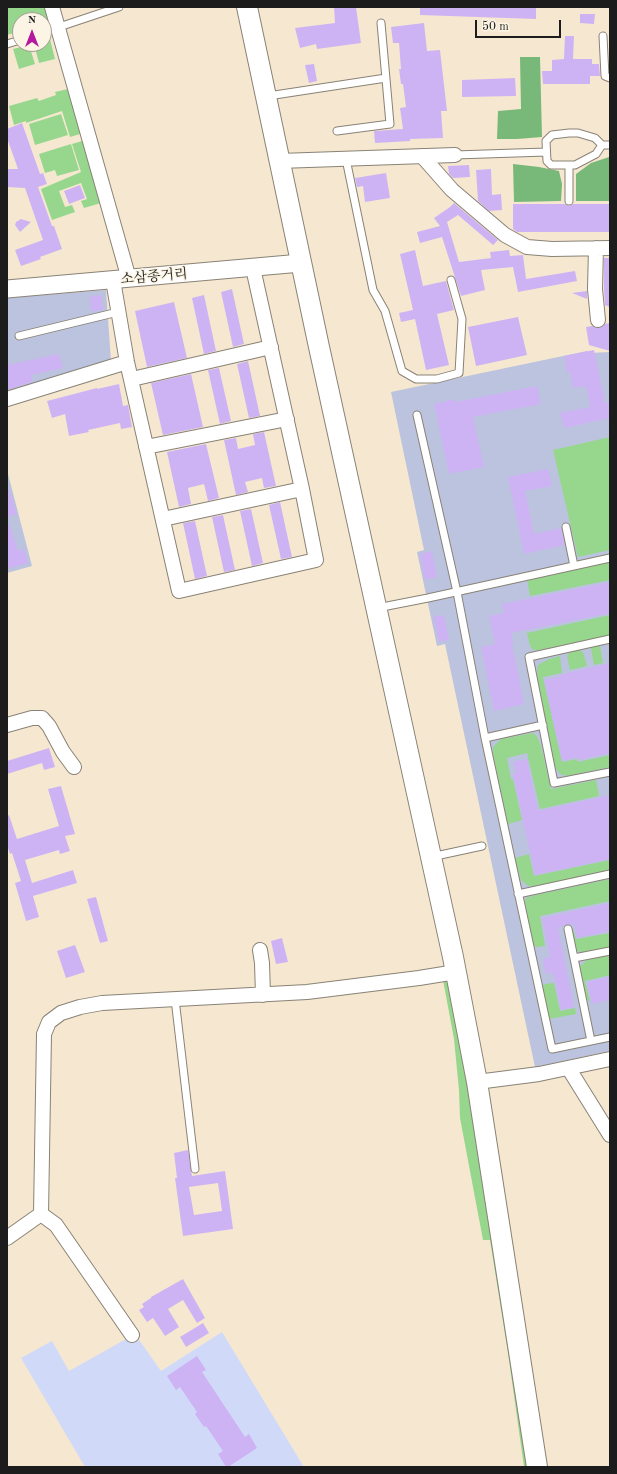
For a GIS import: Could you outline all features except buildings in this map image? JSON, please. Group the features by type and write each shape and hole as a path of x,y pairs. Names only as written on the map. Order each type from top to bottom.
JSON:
{"main road":[{"path":"247,7 279,162 456,972 478,1082 537,1467"}],"street":[{"path":"52,7 121,279 118,312 127,362 179,591 316,560 287,419 253,268"},
{"path":"279,162 456,155"},
{"path":"422,156 452,190 505,235 527,247 552,249 610,248"},
{"path":"596,248 595,289 598,320"},
{"name":"소삼종거리","path":"7,289 301,263"},
{"path":"132,379 271,347"},
{"path":"7,399 127,362"},
{"path":"146,447 287,419"},
{"path":"163,518 302,489"},
{"path":"7,725 32,718 42,718 49,726 63,752 74,768"},
{"path":"260,950 263,995"},
{"path":"42,1214 44,1034 49,1022 61,1013 87,1006 128,1000 307,992 456,972"},
{"path":"478,1082 569,1069 610,1059"},
{"path":"569,1069 610,1135"},
{"path":"7,1238 42,1214"},
{"path":"42,1214 56,1225 132,1335"}],"lane":[{"path":"52,29 119,7"},
{"path":"336,131 390,124 381,24"},
{"path":"604,36 605,76 610,78"},
{"path":"266,97 386,78"},
{"path":"602,145 596,154 575,165 551,165 547,162 546,141 552,135 569,133 578,134 595,138 602,145 610,145"},
{"path":"456,155 546,152"},
{"path":"346,159 373,290 385,311 402,371 416,379 437,379 459,373 462,319 452,280"},
{"path":"569,165 569,201"},
{"path":"20,336 118,312"},
{"path":"417,415 456,592 485,738 552,1049 610,1037"},
{"path":"566,527 574,566"},
{"path":"376,608 610,558"},
{"path":"610,639 529,656 554,783 610,772"},
{"path":"485,738 543,725"},
{"path":"431,857 482,846"},
{"path":"518,894 610,874"},
{"path":"568,929 591,1041"},
{"path":"574,958 610,950"},
{"path":"175,999 195,1169"}],"shaded area":[{"path":"106,290 111,361 7,396 7,298"},
{"path":"587,351 589,353 610,352 610,1051 535,1067 445,644 437,646 417,552 424,550 391,392"},
{"path":"7,470 32,566 7,573"},
{"path":"222,1332 304,1467 85,1467 21,1358 52,1341 69,1371 135,1334 161,1371"}],"green space":[{"path":"7,7 45,7 46,12 12,12 12,33 7,35"},
{"path":"52,47 55,59 39,63 36,52 52,52"},
{"path":"14,52 31,52 35,64 19,69"},
{"path":"520,57 540,57 542,137 497,139 498,111 521,109"},
{"path":"68,89 80,134 70,137 62,111 26,123 26,121 14,125 9,106 37,98 39,101 56,95 55,92"},
{"path":"61,114 68,135 35,145 29,124"},
{"path":"82,141 101,203 84,208 81,201 87,199 81,183 59,191 65,207 72,205 75,212 52,220 41,189 81,172 72,144"},
{"path":"71,144 79,170 57,176 55,170 45,173 39,154"},
{"path":"609,157 610,201 576,201 576,174 591,163"},
{"path":"513,164 559,171 562,184 561,201 514,202"},
{"path":"610,437 610,550 578,557 553,450"},
{"path":"610,562 610,580 530,596 527,579"},
{"path":"610,615 610,635 540,650 533,650 530,646 527,633"},
{"path":"592,646 600,646 603,663 594,665 591,648"},
{"path":"579,650 583,652 587,666 570,670 567,656 570,652"},
{"path":"560,656 562,673 543,677 562,762 577,759 578,762 610,755 610,767 567,776 560,774 555,767 538,683 537,668 539,664"},
{"path":"533,733 537,736 541,746 551,789 596,780 599,796 540,809 527,753 507,758 522,820 508,824 493,747 501,739"},
{"path":"529,854 534,876 610,860 610,870 538,886 528,886 521,880 515,858"},
{"path":"610,879 610,901 540,916 545,946 536,947 533,944 525,901 526,898"},
{"path":"573,929 576,939 610,933 610,948 583,953 578,951 574,948"},
{"path":"610,955 610,975 585,981 590,1001 587,1000 584,997 580,966 587,960"},
{"path":"443,980 448,980 472,1093 529,1467 524,1467 490,1240 483,1240 460,1118 454,1039"},
{"path":"554,983 560,1011 575,1008 576,1014 549,1019 542,986 545,984"}]}
